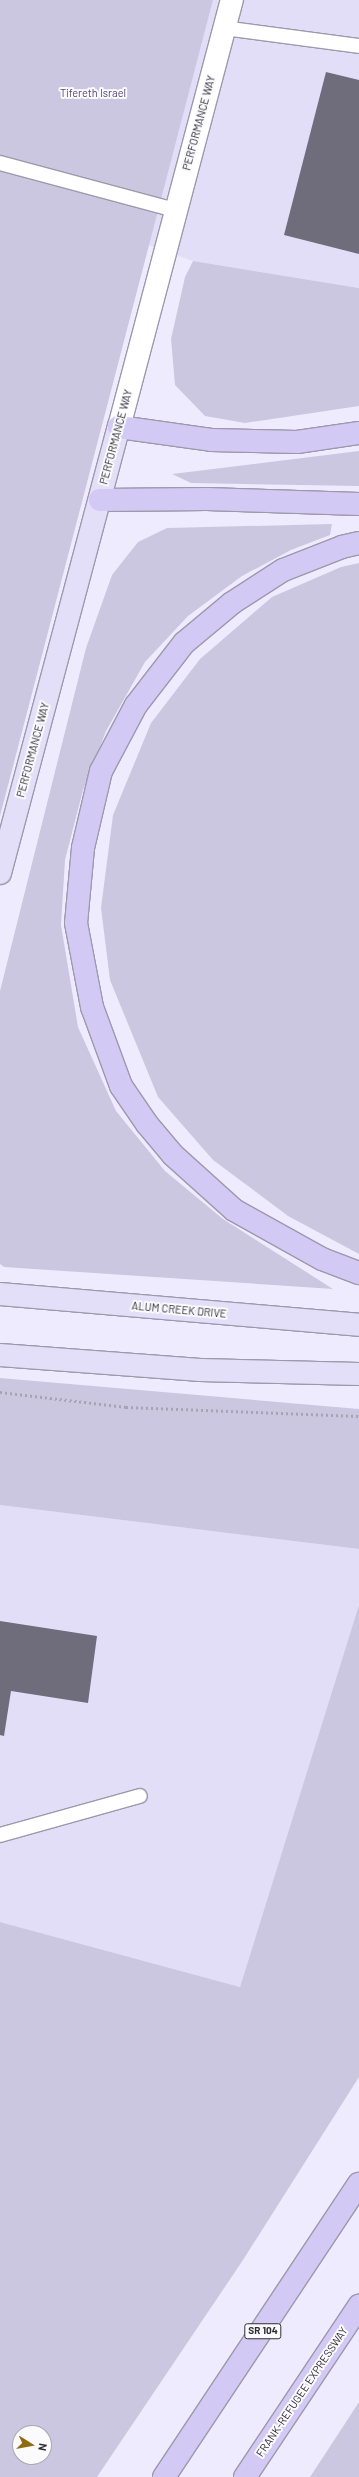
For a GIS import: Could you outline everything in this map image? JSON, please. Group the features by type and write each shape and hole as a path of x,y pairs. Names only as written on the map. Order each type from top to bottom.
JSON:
{"highway":[{"path":"119,427 210,440 297,442 359,433"},
{"path":"100,500 207,499 359,504"},
{"path":"359,544 342,547 284,570 232,603 184,643 136,705 100,771 83,848 76,923 92,1007 121,1086 148,1124 173,1155 234,1210 322,1259 359,1273"},
{"name":"SR 104","path":"164,2477 359,2184"},
{"name":"FRANK-REFUGEE EXPRESSWAY","path":"245,2477 359,2306"}],"main road":[{"name":"PERFORMANCE WAY","path":"0,873 4,838 100,500 119,427"},
{"name":"ALUM CREEK DRIVE","path":"0,1294 359,1325"},
{"path":"0,1355 200,1370 359,1374"}],"street":[{"name":"PERFORMANCE WAY","path":"119,427 232,0"}],"lane":[{"path":"224,28 359,46"},
{"path":"0,163 176,210"},
{"path":"0,1835 140,1796"}],"path":[{"path":"0,1392 126,1407 359,1416"}],"shaded area":[{"path":"213,0 359,0 359,288 193,261 148,245"},
{"path":"0,1505 359,1549 359,1606 240,1987 0,1922"}],"green space":[{"name":"Tifereth Israel","path":"0,0 213,0 0,816"},
{"path":"193,261 359,288 359,406 245,423 205,416 175,385 171,339 185,277"},
{"path":"359,451 359,486 191,483 172,474"},
{"path":"332,524 330,535 291,550 242,576 188,616 145,662 106,731 83,790 65,860 61,925 78,1027 116,1111 165,1171 223,1219 333,1289 4,1267 0,1264 0,991 86,648 112,575 138,542 167,528"},
{"path":"359,563 359,1254 288,1216 213,1160 158,1097 110,980 101,908 113,815 151,723 200,659 272,597 341,567"},
{"path":"0,1378 359,1409 359,1549 0,1505"},
{"path":"359,1605 359,2077 243,2260 97,2477 0,2477 0,1922 240,1987"},
{"path":"359,2402 359,2477 310,2477 346,2422"}],"building":[{"path":"326,72 359,80 359,254 284,235"},
{"path":"0,1621 97,1636 88,1703 11,1691 4,1736 0,1735"}]}
